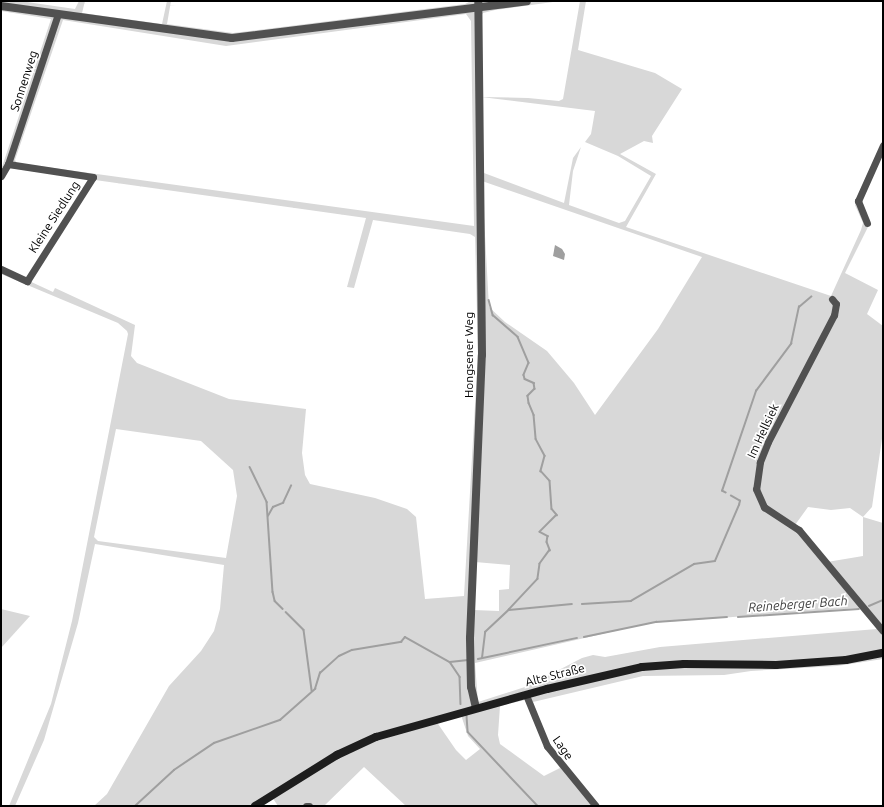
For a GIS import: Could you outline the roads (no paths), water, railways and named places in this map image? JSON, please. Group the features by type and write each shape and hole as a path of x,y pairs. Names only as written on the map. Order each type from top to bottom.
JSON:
{"main road":[{"name":"Alte Straße","path":"254,806 337,755 376,737 526,695 642,667 684,664 776,666 846,660 883,653"}],"street":[{"path":"1,6 232,38 477,4 527,1"},
{"name":"Hongsener Weg","path":"476,708 471,687 470,638 482,355 477,4"},
{"name":"Sonnenweg","path":"1,176 8,164 58,14"},
{"path":"867,223 858,201 883,145"},
{"name":"Kleine Siedlung","path":"1,269 26,280 93,177 8,164"},
{"name":"Im Hellsiek","path":"832,299 836,304 834,315 768,442 757,476 756,489 764,507 799,530 883,632"},
{"name":"Lage","path":"526,695 546,746 596,806"}],"waterway":[{"path":"726,493 722,491 756,391 791,344 799,307 811,297"},
{"path":"489,300 493,315 518,337 529,363 524,375 525,379 534,383 535,389 528,396 534,415 536,439 545,456 541,471 550,481 552,509 557,515 540,532 548,536 547,542 550,550 540,564 538,579 509,610"},
{"path":"250,467 267,502 273,592 275,601 283,609"},
{"path":"268,516 273,507 283,503 291,486"},
{"path":"582,604 631,601 694,564 715,561 740,501 731,496"},
{"name":"Reineberger Bach","path":"869,606 883,600"},
{"path":"482,658 485,632 509,610 572,604"},
{"name":"Reineberger Bach","path":"738,617 859,609"},
{"path":"286,612 304,630 312,690"},
{"name":"Reineberger Bach","path":"584,637 656,622 727,617"},
{"name":"Reineberger Bach","path":"135,806 174,770 214,743 280,720 315,689 320,673 339,656 352,650 401,642 405,637 450,662 468,660"},
{"name":"Reineberger Bach","path":"478,659 577,638"},
{"path":"450,662 460,677 461,704"},
{"path":"467,716 468,732 538,806"}]}
